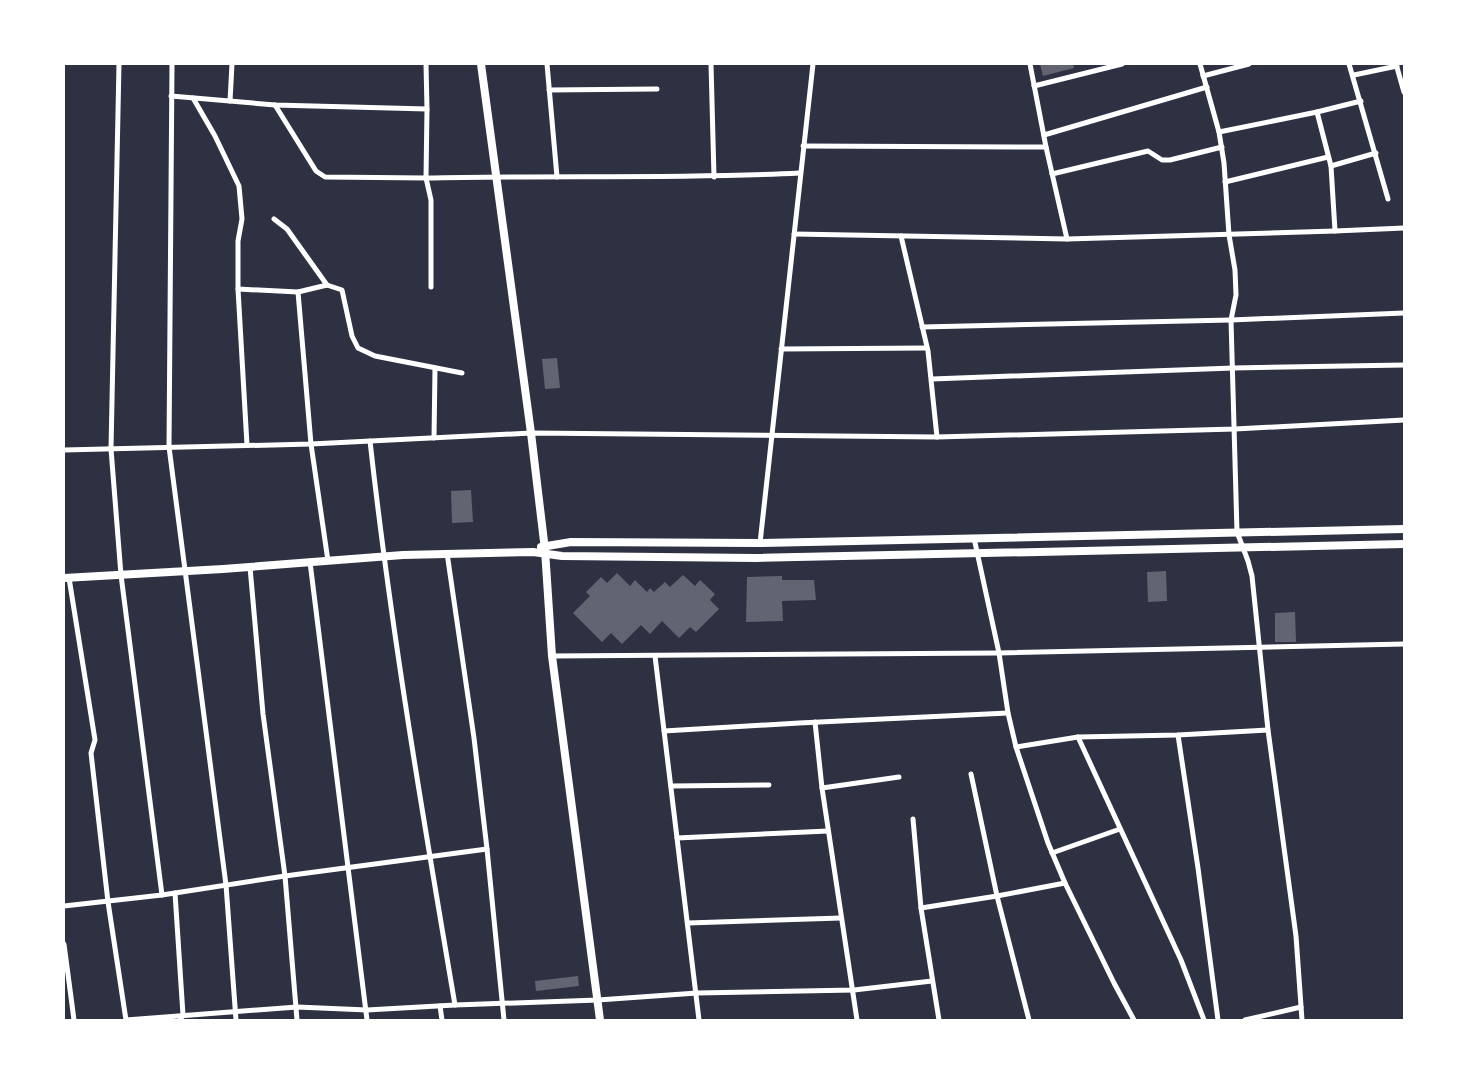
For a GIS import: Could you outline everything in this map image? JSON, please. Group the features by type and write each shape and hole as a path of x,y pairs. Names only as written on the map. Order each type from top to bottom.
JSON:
{"street":[{"path":"119,64 111,449 121,575 162,895"},
{"path":"172,64 169,447 226,885 236,1020"},
{"path":"230,101 232,64"},
{"path":"426,64 426,178 431,200 431,287"},
{"path":"481,64 531,433 545,550 552,656 600,1020"},
{"path":"547,64 557,177"},
{"path":"711,64 714,177"},
{"path":"760,543 813,64"},
{"path":"1030,64 1046,147 1067,239"},
{"path":"1034,86 1122,64"},
{"path":"1200,64 1222,147 1236,295 1231,320 1237,532 1252,576 1268,730 1296,936 1302,1020"},
{"path":"1203,76 1250,64"},
{"path":"1349,64 1354,75 1388,199"},
{"path":"1354,75 1396,65 1404,92"},
{"path":"1044,135 1207,87"},
{"path":"549,90 657,89"},
{"path":"171,96 275,105 427,109"},
{"path":"194,98 239,186 242,218 238,241 238,289 247,445"},
{"path":"1219,132 1361,101"},
{"path":"275,105 316,171 325,177 714,177 800,173"},
{"path":"1317,112 1331,166 1335,231"},
{"path":"804,146 1046,147"},
{"path":"1052,174 1148,151 1162,160 1170,160 1222,147"},
{"path":"1331,166 1376,153"},
{"path":"1225,182 1328,157"},
{"path":"274,220 287,228 327,285"},
{"path":"794,234 1067,239 1404,228"},
{"path":"901,236 927,348 932,379 937,437"},
{"path":"238,289 298,292 327,285 342,290 352,336 358,348 375,356 462,373"},
{"path":"298,292 310,444 328,561"},
{"path":"922,327 1231,320 1404,313"},
{"path":"780,349 927,348"},
{"path":"932,379 1233,368 1404,365"},
{"path":"434,368 434,438"},
{"path":"64,450 310,444 531,433 937,437 1235,429 1404,420"},
{"path":"370,441 383,556 455,1005"},
{"path":"932,981 854,990 697,993 598,1000 367,1010 297,1007 182,1018 126,1020 108,902 91,753 95,740 66,578 250,567 383,556 533,552 571,542 760,543 1404,529"},
{"path":"974,538 999,653 1008,713 1016,747 1052,853 1114,983 1134,1020"},
{"path":"545,550 562,556 756,558 1404,544"},
{"path":"447,553 474,738 504,1020"},
{"path":"310,562 367,1020"},
{"path":"250,567 263,714 285,876 297,1020"},
{"path":"552,656 999,653 1404,644"},
{"path":"655,656 699,1020"},
{"path":"664,731 1008,713"},
{"path":"814,722 828,830 854,990 857,1020"},
{"path":"1016,747 1078,737 1178,736 1268,730"},
{"path":"1178,736 1218,1020"},
{"path":"1078,737 1181,960 1204,1020"},
{"path":"971,774 997,896 1029,1020"},
{"path":"822,788 899,777"},
{"path":"671,786 769,785"},
{"path":"913,819 921,908 939,1020"},
{"path":"1052,853 1120,829"},
{"path":"678,838 828,830"},
{"path":"64,906 162,895 487,848"},
{"path":"921,908 1065,883"},
{"path":"175,892 182,1018"},
{"path":"688,923 841,918"},
{"path":"64,944 74,1020"},
{"path":"440,1006 442,1020"},
{"path":"1245,1020 1301,1006"}],"building":[{"path":"1040,64 1073,64 1074,68 1043,76"},
{"path":"557,358 560,388 545,389 542,359"},
{"path":"471,490 473,522 452,523 451,491"},
{"path":"1166,571 1167,601 1148,602 1147,572"},
{"path":"617,573 630,586 635,580 647,592 650,588 654,592 665,582 670,587 683,575 695,586 700,580 715,594 710,600 719,609 696,632 690,627 679,638 662,621 650,634 641,625 622,644 611,633 602,642 573,613 590,596 586,592 601,577 607,583"},
{"path":"782,576 782,580 814,580 816,600 782,601 783,621 746,622 747,577"},
{"path":"1295,612 1296,642 1275,642 1275,613"},
{"path":"578,976 579,986 536,991 535,981"}]}
